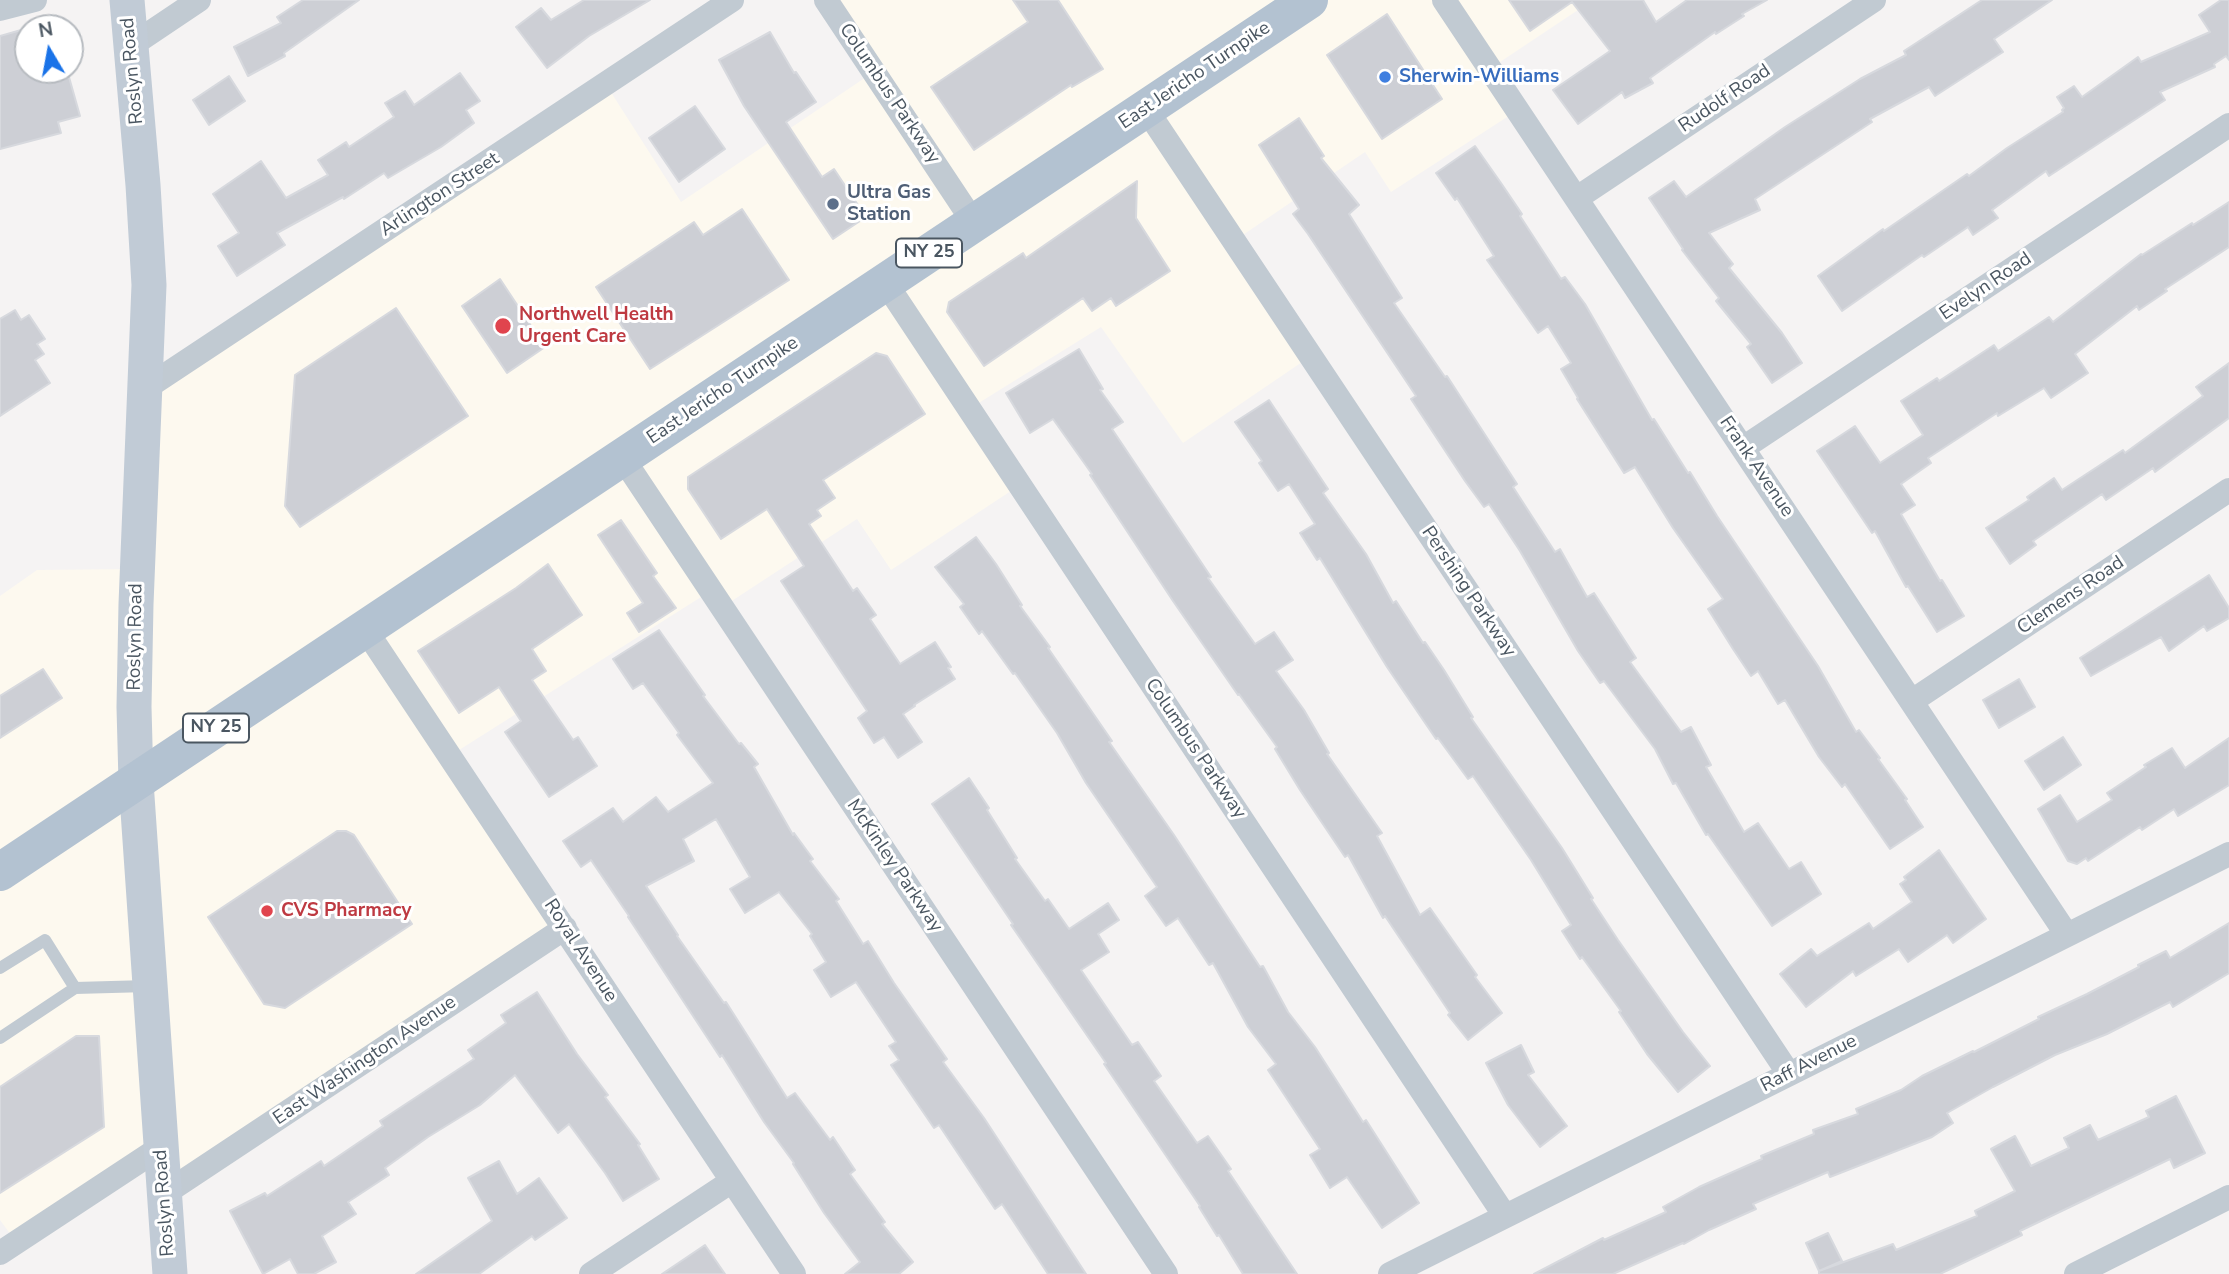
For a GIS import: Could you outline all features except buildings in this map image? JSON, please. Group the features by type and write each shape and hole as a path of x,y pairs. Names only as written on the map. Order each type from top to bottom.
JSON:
{"main road":[{"name":"Roslyn Road","path":"127,0 148,254 149,306 136,630 136,782 170,1274"},
{"name":"East Jericho Turnpike","path":"136,782 1309,0"},
{"name":"NY 25","path":"0,872 136,782"}],"street":[{"path":"0,9 35,0"},
{"path":"132,45 199,0"},
{"name":"Arlington Street","path":"146,388 732,0"},
{"name":"Columbus Parkway","path":"826,0 975,223"},
{"name":"Frank Avenue","path":"1444,0 2067,935"},
{"name":"Rudolf Road","path":"1577,198 1874,0"},
{"name":"Pershing Parkway","path":"1146,109 1789,1074"},
{"name":"Evelyn Road","path":"1743,448 2229,125"},
{"name":"Columbus Parkway","path":"885,282 1505,1216"},
{"name":"McKinley Parkway","path":"622,457 1166,1274"},
{"name":"Clemens Road","path":"1912,701 2229,491"},
{"name":"Royal Avenue","path":"365,629 794,1274"},
{"name":"Raff Avenue","path":"1390,1274 2229,854"},
{"name":"East Washington Avenue","path":"164,1194 565,928"},
{"path":"0,1254 161,1147"},
{"path":"591,1274 732,1181"},
{"path":"2076,1274 2229,1198"}],"lane":[{"path":"0,968 45,940 75,988"},
{"path":"0,1038 75,988 150,986"}],"shaded area":[{"path":"824,0 1593,0 1491,68 1518,110 1391,192 1365,152 1234,241 1311,356 1183,443 1101,327 969,409 1020,485 891,570 857,519 721,608 709,592 448,757 565,928 164,1194 161,1148 14,1239 0,1220 0,596 37,570 137,569 145,389 607,86 681,202 872,73"}],"place":[{"name":"Sherwin-Williams","path":"1385,77"},
{"name":"Ultra Gas Station","path":"833,204"},
{"name":"Northwell Health Urgent Care","path":"503,326"},
{"name":"CVS Pharmacy","path":"267,911"}]}
